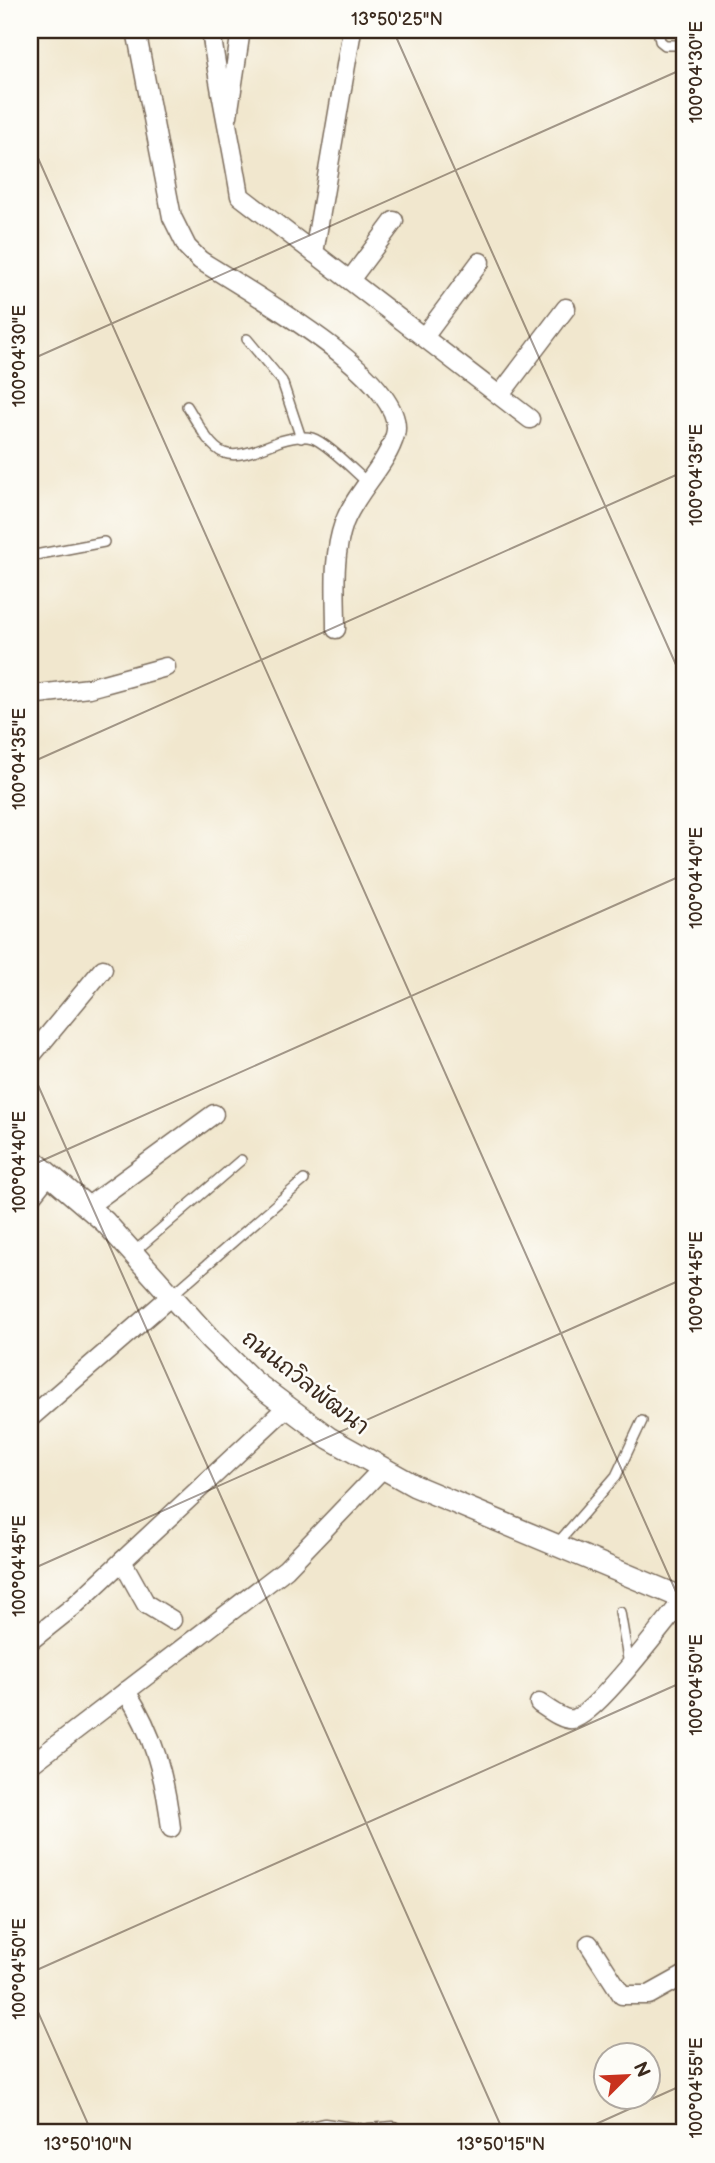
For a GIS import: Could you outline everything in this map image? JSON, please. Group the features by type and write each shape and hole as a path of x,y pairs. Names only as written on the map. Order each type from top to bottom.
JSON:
{"street":[{"path":"136,30 172,217 187,247 200,260 341,353 374,381 394,410 395,436 345,522 336,554 336,629"},
{"path":"211,30 219,95 228,116 240,196 530,419"},
{"path":"228,116 241,30"},
{"path":"314,253 352,30"},
{"path":"350,280 394,221"},
{"path":"424,337 480,262"},
{"path":"500,396 566,308"},
{"path":"30,695 89,688 166,667"},
{"path":"30,1057 103,969"},
{"path":"88,1208 214,1114"},
{"name":"ถนนถวิลพัฒนา","path":"30,1158 134,1252 171,1296 253,1381 328,1438 382,1469 555,1547 685,1599"},
{"path":"30,1198 49,1174"},
{"path":"30,1418 171,1296"},
{"path":"30,1641 122,1561 288,1406"},
{"path":"30,1765 286,1569 382,1469"},
{"path":"122,1561 146,1604 172,1620"},
{"path":"539,1703 571,1720 592,1707 685,1599"},
{"path":"125,1692 142,1716 162,1765 171,1828"},
{"path":"589,1944 622,1995 649,1995 685,1975"},
{"path":"302,2133 324,2128 359,2133"},
{"path":"369,2133 393,2131"}],"lane":[{"path":"658,30 660,41 665,45 685,45"},
{"path":"247,338 282,381 301,438"},
{"path":"187,406 207,439 224,455 245,456 291,437 314,438 368,483"},
{"path":"30,556 104,542"},
{"path":"134,1252 241,1160"},
{"path":"171,1296 304,1180"},
{"path":"555,1547 616,1476 642,1421"},
{"path":"620,1612 629,1665"}]}
